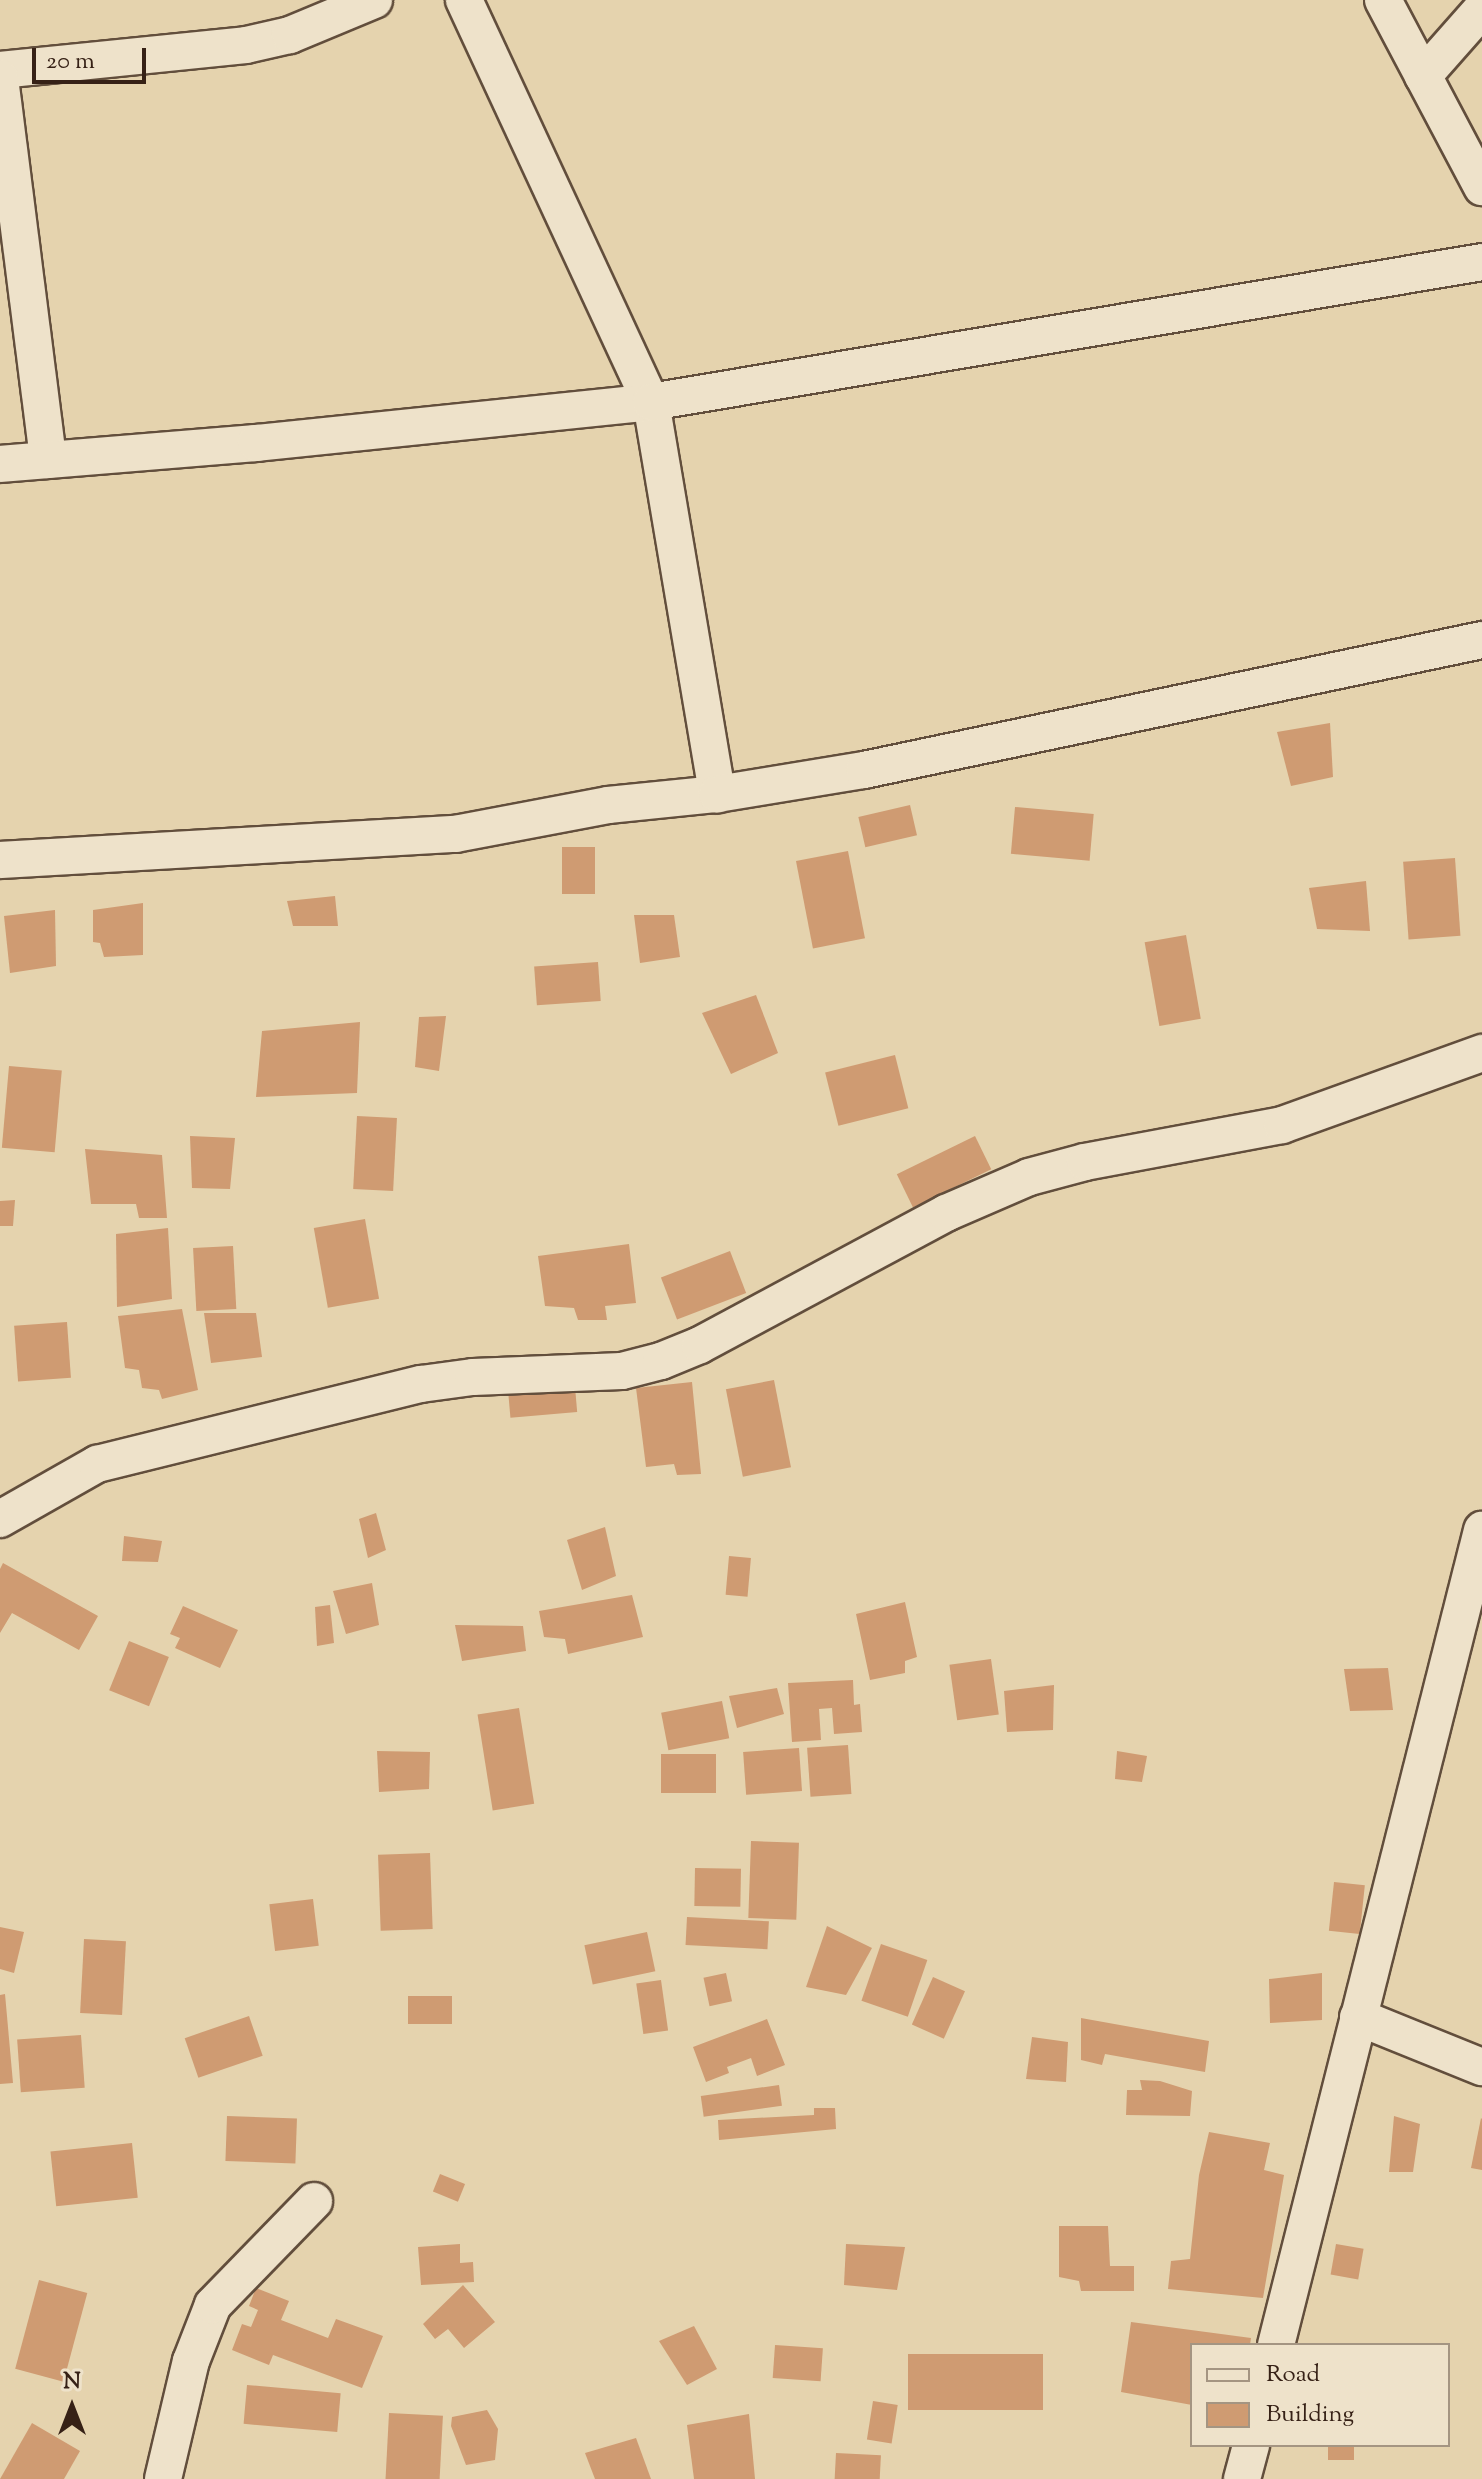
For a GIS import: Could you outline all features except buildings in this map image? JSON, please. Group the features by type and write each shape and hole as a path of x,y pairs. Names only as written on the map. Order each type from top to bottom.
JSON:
{"street":[{"path":"0,70 246,45 290,35 374,0"},
{"path":"464,0 651,402 717,794"},
{"path":"1383,0 1482,187"},
{"path":"1423,76 1482,9"},
{"path":"0,78 48,460"},
{"path":"0,464 651,402 1482,262"},
{"path":"0,860 455,834 608,805 717,794 864,770 1039,736 1482,640"},
{"path":"0,1519 97,1464 146,1449 421,1384 473,1377 622,1371 661,1361 700,1345 946,1213 1029,1177 1098,1159 1282,1125 1482,1053"},
{"path":"1276,2343 1482,1530"},
{"path":"1358,2017 1482,2067"},
{"path":"163,2479 191,2361 213,2305 314,2201"},
{"path":"1242,2479 1250,2447"}]}
